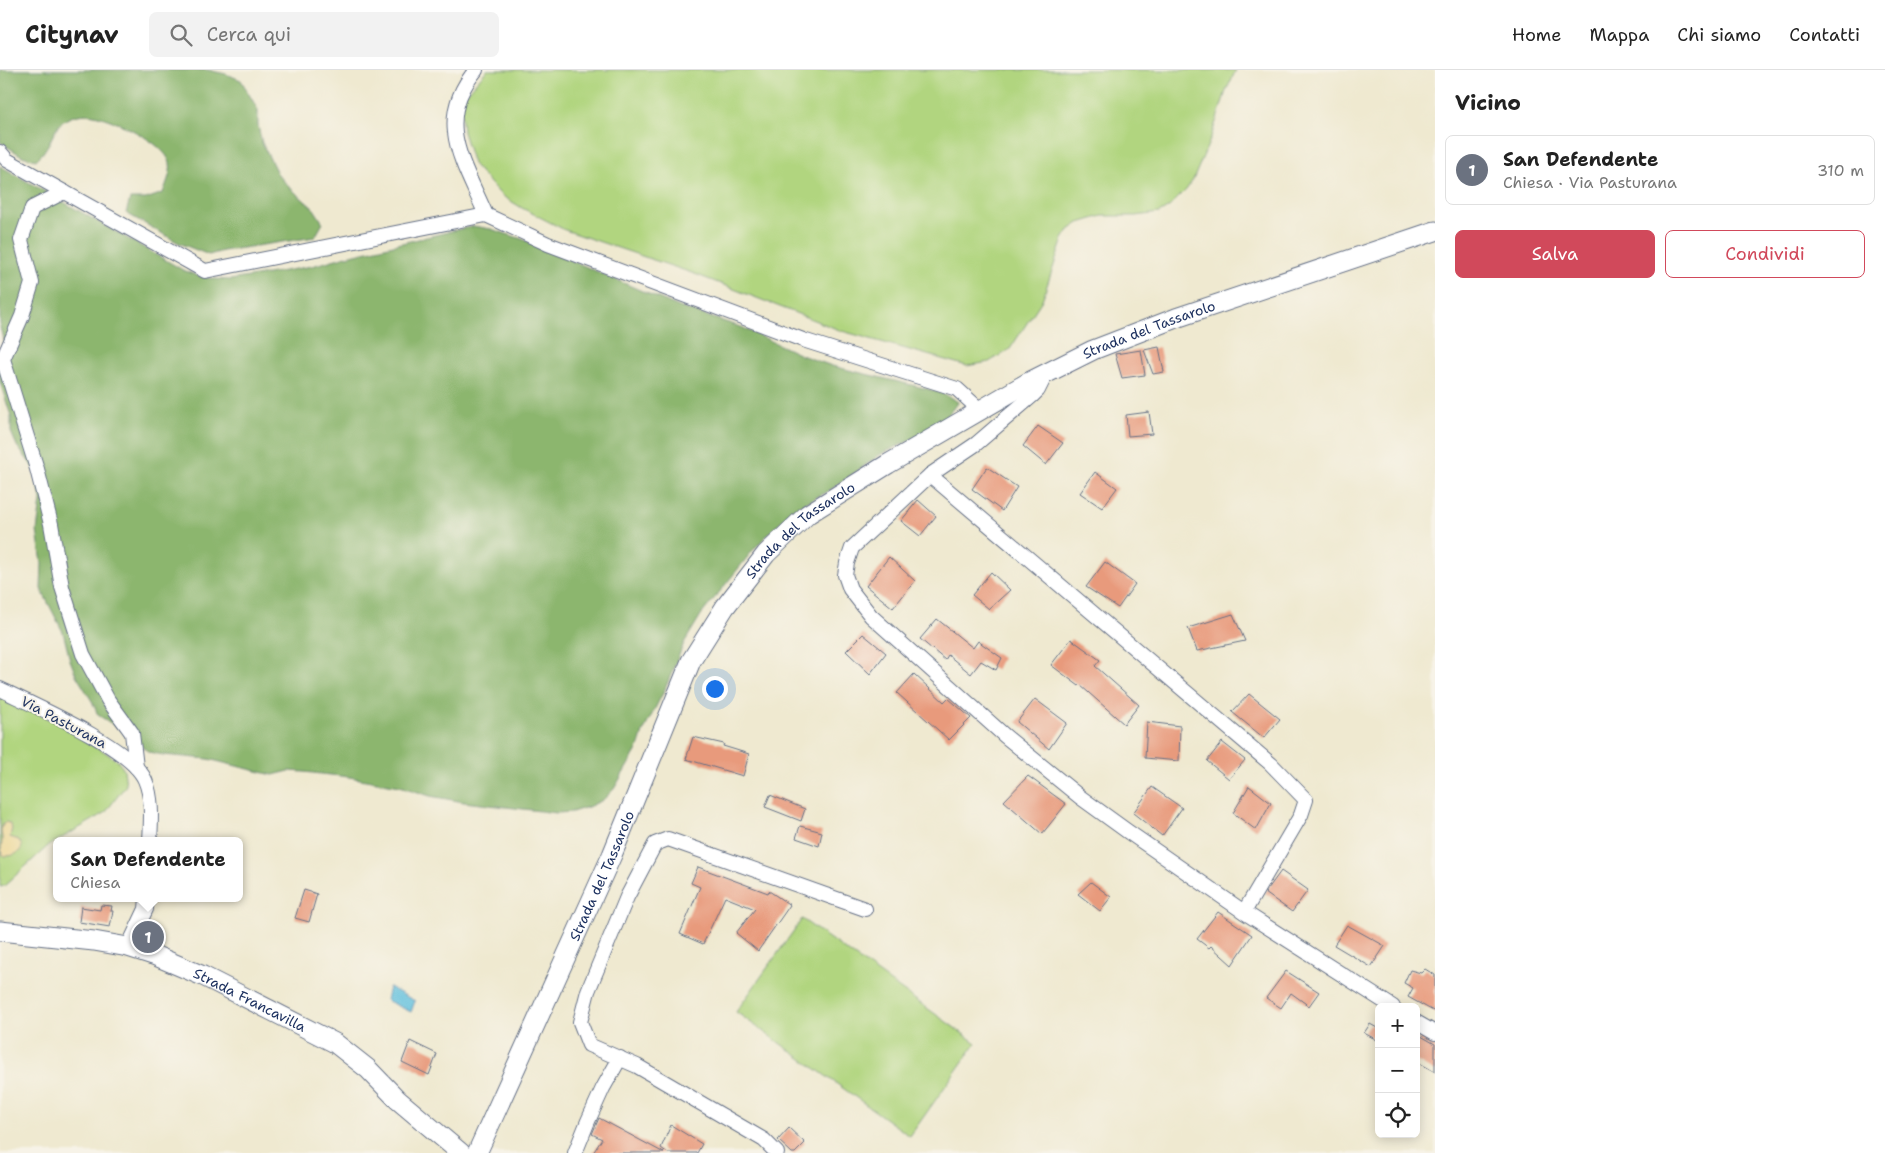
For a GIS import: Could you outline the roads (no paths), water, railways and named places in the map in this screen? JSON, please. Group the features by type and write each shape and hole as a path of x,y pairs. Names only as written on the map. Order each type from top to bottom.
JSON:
{"main road":[{"name":"Strada del Tassarolo","path":"477,1153 612,856 691,662 725,607 766,554 808,514 888,464 1046,374 1093,350 1176,318 1435,231"},
{"name":"Strada Francavilla","path":"0,931 128,946 203,976 335,1042 368,1069 398,1100 462,1153"}],"street":[{"path":"476,70 465,82 454,109 455,144 486,215"},
{"path":"0,152 7,160 205,271 486,215 548,244 803,340 957,389 981,411"},
{"path":"64,192 32,208 21,240 32,283 22,316 3,359 39,478 51,524 62,586 80,645 108,700 132,732 136,767"},
{"path":"1046,374 1038,390 1032,396 976,444 930,476 852,548 846,563 845,575 850,588 871,616 1005,736 1080,797 1244,912 1387,1003"},
{"path":"930,476 1264,758 1306,800 1301,815 1244,912"},
{"name":"Via Pasturana","path":"0,689 46,710 105,742 136,767 145,779 150,795 150,837"},
{"path":"777,1153 764,1140 638,1066 589,1045 580,1022 588,992 627,898 655,844 668,839 865,909"},
{"path":"128,946 146,909 147,902"},
{"path":"1420,1024 1435,1033"},
{"path":"575,1153 603,1088 620,1058"}],"water":[{"path":"389,987 415,1001 411,1012 386,1000"}],"place":[{"name":"San Defendente","path":"148,937"}]}
